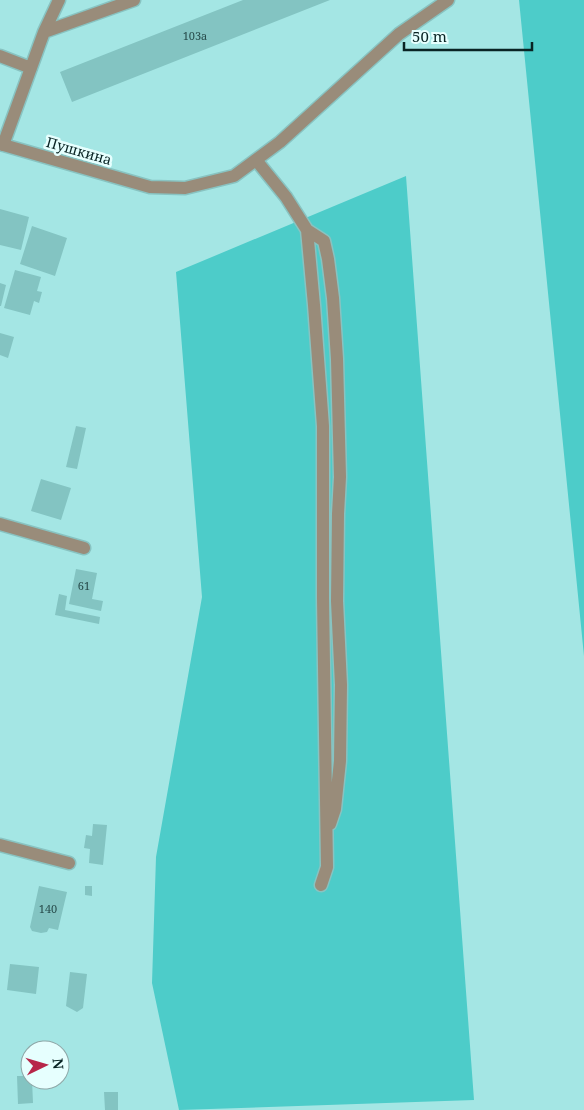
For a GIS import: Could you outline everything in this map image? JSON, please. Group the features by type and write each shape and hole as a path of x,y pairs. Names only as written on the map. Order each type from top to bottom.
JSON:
{"street":[{"path":"44,32 134,0"},
{"name":"Пушкина","path":"1,145 150,187 185,188 234,176 280,142 400,34 448,0"},
{"path":"57,3 62,15 76,21"},
{"path":"1,145 57,3"},
{"path":"0,56 31,68"},
{"path":"256,160 286,197 307,230 324,241 328,258 337,359 340,477 337,601 341,684 340,752 335,809 326,836"},
{"path":"307,230 322,426 322,579 327,867 321,885"},
{"path":"0,524 84,548"},
{"path":"0,845 69,863"}],"shaded area":[{"path":"519,0 584,0 584,656"},
{"path":"406,176 474,1100 179,1110 152,983 156,857 202,597 176,272"}],"building":[{"path":"243,0 330,0 72,102 60,72"},
{"path":"0,209 29,217 21,250 0,245"},
{"path":"32,226 67,238 55,276 20,264"},
{"path":"15,270 41,277 37,291 42,292 39,303 34,301 30,315 4,308"},
{"path":"0,283 6,285 1,306 0,306"},
{"path":"0,333 14,337 8,358 0,355"},
{"path":"76,426 86,428 77,469 66,467"},
{"path":"41,479 71,488 61,520 31,511"},
{"path":"76,569 97,573 92,599 103,601 101,611 69,604"},
{"path":"59,594 67,596 65,610 100,617 99,624 55,615"},
{"path":"93,824 107,825 103,865 89,863 90,849 84,848 86,835 92,836"},
{"path":"39,886 67,892 58,930 49,928 47,932 41,933 32,931 30,927"},
{"path":"85,886 92,886 92,896 85,895"},
{"path":"10,964 39,967 36,994 7,990"},
{"path":"70,972 87,974 83,1008 77,1012 66,1006"},
{"path":"17,1076 20,1076 20,1090 32,1090 33,1103 18,1104"},
{"path":"104,1092 118,1092 118,1110 105,1110"}]}
